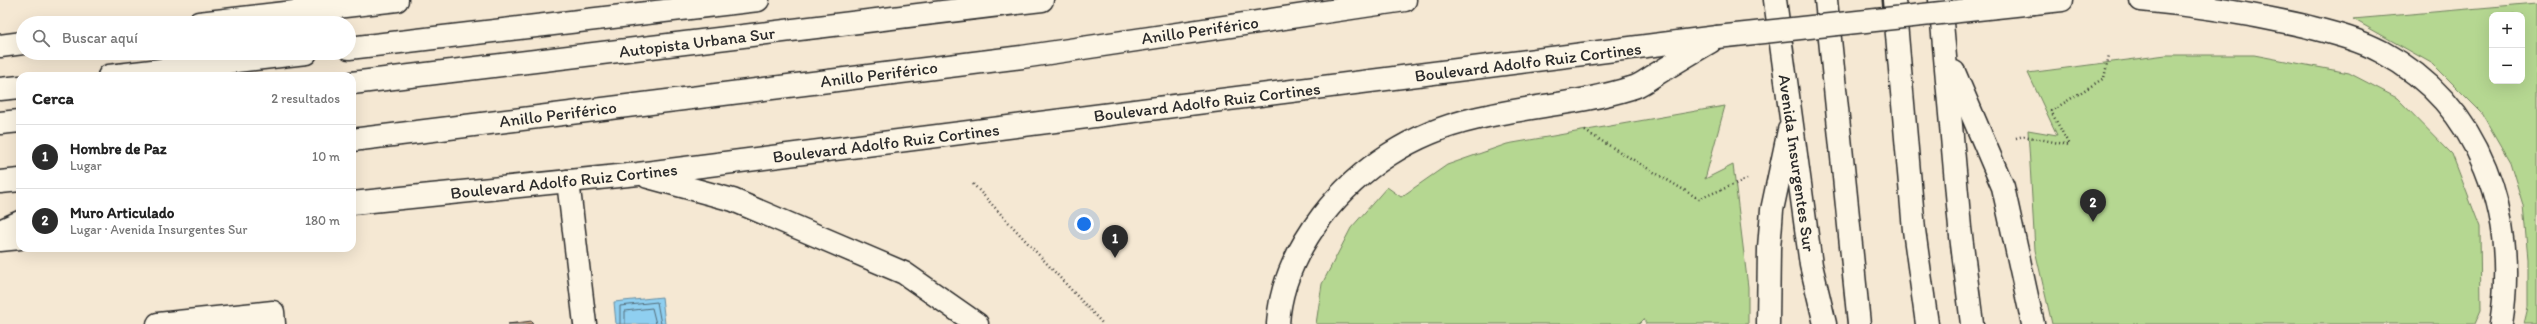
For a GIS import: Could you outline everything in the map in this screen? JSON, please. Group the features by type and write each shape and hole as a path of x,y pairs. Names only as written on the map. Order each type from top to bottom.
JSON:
{"main road":[{"path":"259,16 397,0"},
{"name":"Autopista Urbana Sur","path":"356,47 758,0"},
{"name":"Autopista Urbana Sur","path":"356,83 1042,0"},
{"name":"Anillo Periférico","path":"356,140 1022,57 1405,0"},
{"name":"Avenida Insurgentes Sur","path":"1775,0 1811,265 1825,324"},
{"path":"1826,0 1858,324"},
{"path":"1894,0 1914,230 1927,324"},
{"path":"1940,0 1946,54 1960,228 1972,324"},
{"name":"Boulevard Adolfo Ruiz Cortines","path":"356,203 638,174 1717,37 2062,0"},
{"path":"2141,0 2232,11 2336,34 2383,52 2431,88 2459,121 2475,145 2491,178 2500,208 2504,239 2506,278 2501,324"},
{"path":"1278,324 1284,289 1294,259 1312,230 1337,198 1384,156 1434,132 1474,119 1580,100 1633,88 1717,37"},
{"path":"0,46 16,45"},
{"path":"1946,54 2003,187 2033,324"},
{"path":"143,72 246,60"},
{"path":"0,90 16,88"},
{"path":"1768,324 1769,248 1772,210 1780,164 1791,120"},
{"path":"0,124 16,122"},
{"path":"638,174 733,200 904,273 977,324"},
{"path":"0,182 16,180"},
{"path":"568,181 585,324"},
{"path":"0,231 16,224"},
{"path":"0,240 16,238"},
{"path":"158,324 274,318"}],"path":[{"path":"2024,136 2069,145 2051,111 2104,78 2109,55"},
{"path":"1584,125 1585,131 1699,199 1753,176"},
{"path":"972,184 1103,324"}],"green space":[{"path":"2537,3 2537,324 2524,324 2528,307 2528,258 2523,205 2510,162 2481,112 2433,64 2353,19"},
{"path":"2166,55 2254,55 2349,73 2397,98 2452,154 2480,227 2481,310 2475,324 2052,324 2035,250 2028,130 2057,135 2028,73"},
{"path":"1725,106 1705,179 1733,165 1748,287 1748,324 1646,324 1644,319 1639,324 1316,324 1322,284 1351,228 1387,187 1401,197 1447,165 1507,144"}],"water":[{"path":"662,297 665,324 616,324 614,302"}],"building":[{"path":"532,321 533,324 508,324"}],"place":[{"name":"Muro Articulado","path":"2093,222"},
{"name":"Hombre de Paz","path":"1115,258"}]}
